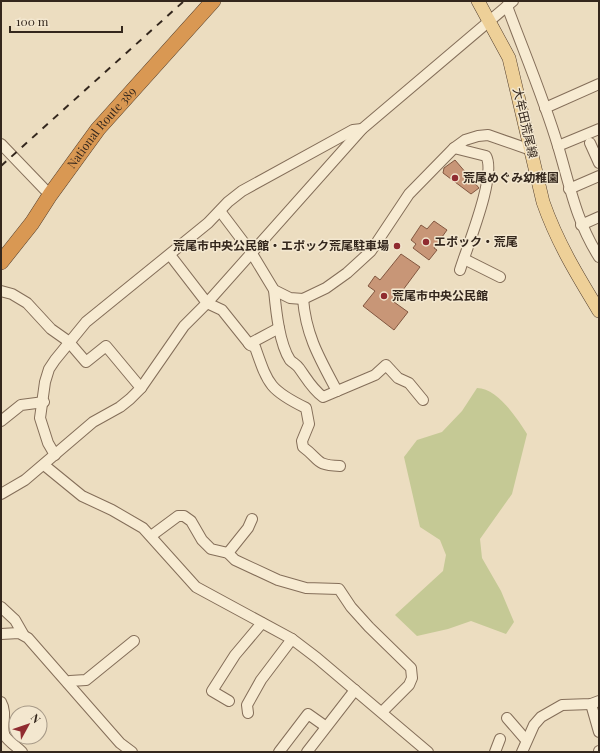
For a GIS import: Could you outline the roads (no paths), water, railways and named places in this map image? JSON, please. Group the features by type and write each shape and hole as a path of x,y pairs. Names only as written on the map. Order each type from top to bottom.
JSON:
{"highway":[{"name":"National Route 389","path":"2,260 32,223 98,128 214,1"}],"main road":[{"name":"大牟田荒尾線","path":"478,1 509,58 543,202 550,224 567,259 599,311"}],"street":[{"path":"3,489 26,480 93,422 120,407 141,388 184,326 207,303 362,128 488,20 510,3 558,146 569,189 581,226 599,257"},
{"path":"545,108 599,84"},
{"path":"55,455 48,443 40,418 44,402 45,382 49,369 68,341 86,322 170,255 208,223 242,191 347,134 362,128"},
{"path":"558,146 599,128"},
{"path":"274,290 290,298 303,299 326,288 347,273 371,251 409,194 454,148 465,140 488,135 531,150"},
{"path":"590,143 599,163"},
{"path":"1,144 50,195"},
{"path":"454,148 486,156 489,161 486,191 478,220 460,270"},
{"path":"569,189 599,176"},
{"path":"220,211 251,252 274,290 277,322 290,360 300,369 316,392 323,397 374,375 386,365 398,378 409,383 423,400"},
{"path":"581,226 599,218"},
{"path":"170,255 207,303 222,310 249,344 255,346 266,378 271,386 286,398 306,408 309,424 302,441 303,447 312,453 317,462 327,466 340,466"},
{"path":"464,259 500,277"},
{"path":"1,291 12,294 27,303 52,329 68,341 86,362 106,346 141,388"},
{"path":"303,299 304,320 309,337 337,391"},
{"path":"249,344 279,328"},
{"path":"1,421 21,405 44,402"},
{"path":"44,465 82,496 129,519 143,528 196,587 292,639 382,712 428,752"},
{"path":"151,536 178,516 184,516 192,521 202,540 211,550 228,553 235,560 278,580 306,588 339,589 351,607 368,627 410,668 412,678 409,684 382,712"},
{"path":"228,553 248,528 252,519"},
{"path":"1,607 15,620 23,634 120,743 132,752"},
{"path":"229,700 212,691 235,655 262,623"},
{"path":"1,634 23,634"},
{"path":"248,713 247,705 261,680 292,639"},
{"path":"68,683 70,680 86,680 134,642"},
{"path":"307,752 325,726 355,690"},
{"path":"1,702 5,716 3,729 5,736 22,752"},
{"path":"522,752 526,740 534,725 542,717 562,705 595,703 599,732"},
{"path":"280,752 308,714 325,726"},
{"path":"507,718 526,740"},
{"path":"495,752 500,739"}],"railway":[{"path":"1,166 184,1"}],"place":[{"name":"荒尾めぐみ幼稚園","path":"455,178"},
{"name":"エポック・荒尾","path":"426,242"},
{"name":"荒尾市中央公民館・エポック荒尾駐車場","path":"397,246"},
{"name":"荒尾市中央公民館","path":"384,296"}]}
